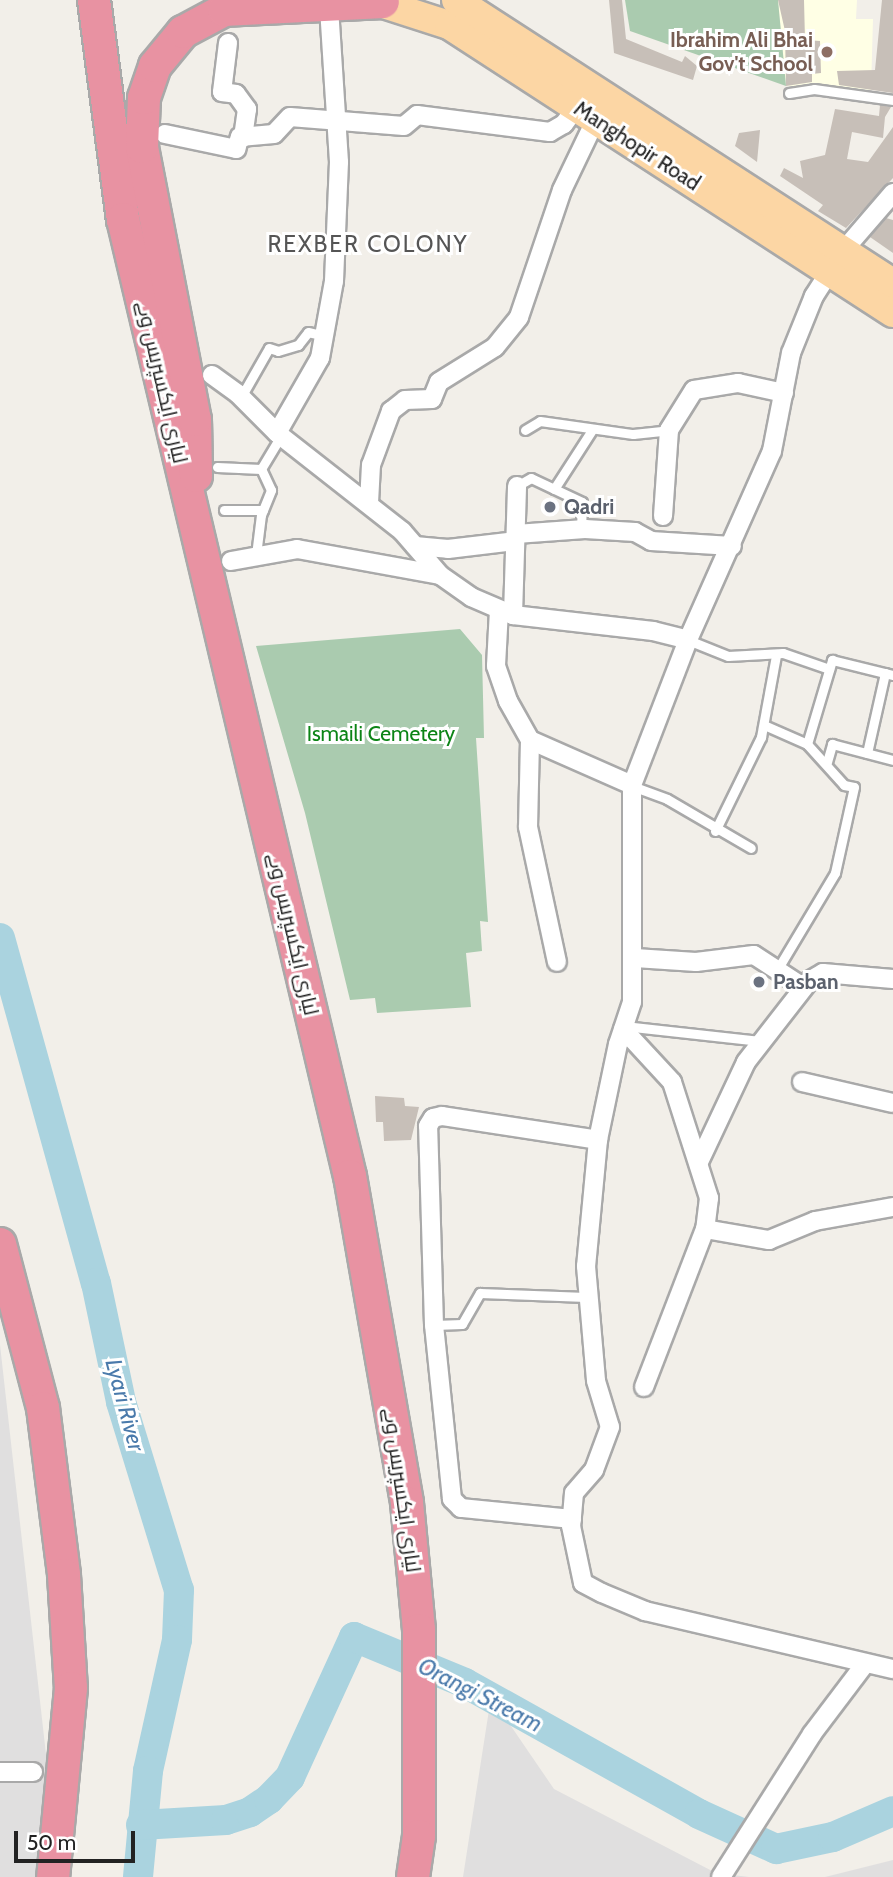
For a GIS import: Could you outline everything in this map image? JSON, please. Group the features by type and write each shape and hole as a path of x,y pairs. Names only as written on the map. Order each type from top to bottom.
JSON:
{"highway":[{"name":"لیاری ایکسپریس وے","path":"94,0 123,219 172,432 211,518 350,1176 407,1503 419,1630 419,1836 413,1877"},
{"path":"211,518 195,420 142,147 144,98 155,66 184,32 224,10 329,7 377,1"},
{"path":"0,1244 43,1408 64,1575 71,1688 53,1877"}],"main road":[{"name":"Manghopir Road","path":"456,0 837,262 893,313"},
{"name":"Manghopir Road","path":"377,1 449,25 587,113 837,262 893,283"}],"street":[{"path":"279,435 320,358 334,281 336,119 329,7"},
{"path":"165,134 236,149 243,138 247,109 236,94 222,92 228,43"},
{"path":"243,138 274,134 290,117 404,126 417,115 550,132 587,113"},
{"path":"369,503 371,465 391,411 405,400 432,399 439,382 495,347 519,317 587,113"},
{"path":"893,193 837,262 814,296 791,353 772,451 688,640 632,785 635,958 632,1002 623,1028 598,1140 586,1297 596,1381 610,1427 594,1470 574,1493 572,1519 579,1573 583,1583 603,1593 645,1611 893,1670"},
{"path":"212,375 240,397 279,435 369,503 415,546 440,575 506,613 653,631 688,640"},
{"path":"663,516 669,430 694,390 738,383 783,393"},
{"path":"517,485 515,538 506,613 496,666 508,701 530,740 528,827 557,962"},
{"path":"415,546 448,549 582,529 635,532 650,541 732,546"},
{"path":"230,561 297,549 440,575"},
{"path":"530,740 632,785"},
{"path":"635,958 696,962 754,955 803,987"},
{"path":"699,1162 746,1062 803,987 823,973 893,979"},
{"path":"623,1028 672,1082 709,1198 705,1229 645,1387"},
{"path":"802,1082 893,1103"},
{"path":"572,1519 455,1505 434,1325 428,1126 433,1118 598,1140"},
{"path":"705,1229 769,1240 815,1222 893,1208"},
{"path":"721,1877 767,1801 865,1664"},
{"path":"0,1772 33,1772"}],"lane":[{"path":"789,93 814,89 893,100"},
{"path":"240,397 270,348 278,351 298,345 308,332 325,336"},
{"path":"525,430 540,421 633,434 669,430"},
{"path":"554,489 592,430"},
{"path":"261,469 279,435"},
{"path":"217,467 261,469"},
{"path":"256,555 263,510 271,490 261,469"},
{"path":"517,485 531,478 582,502 582,529"},
{"path":"211,518 263,510"},
{"path":"688,640 728,656 783,653 829,669"},
{"path":"715,831 764,726 776,654"},
{"path":"807,744 831,660 889,674 867,753"},
{"path":"764,726 807,744 827,762 844,785 854,787 835,873 777,970"},
{"path":"827,762 832,744 893,760"},
{"path":"632,785 667,799 715,831 751,848"},
{"path":"623,1028 760,1041"},
{"path":"434,1325 462,1324 480,1293 586,1297"}],"shaded area":[{"name":"Ibrahim Ali Bhai Gov't School","path":"778,0 857,0 856,19 873,19 871,90 786,86"},
{"path":"0,1345 51,1799 39,1877 0,1877"},
{"path":"491,1697 554,1789 716,1873 749,1877 463,1877"},
{"path":"893,1860 893,1877 825,1877"}],"green space":[{"path":"625,0 778,0 786,86 630,31"},
{"name":"Ismaili Cemetery","path":"460,629 482,655 484,738 476,738 488,922 480,921 482,951 466,953 471,1007 377,1013 375,998 350,1000 305,813 256,646"}],"building":[{"path":"609,0 622,0 626,39 682,62 685,56 697,66 693,80 614,53"},
{"path":"778,0 804,0 805,40 820,41 821,73 812,74 812,82 786,86 785,31"},
{"path":"882,0 893,0 893,93 839,85 837,71 875,70"},
{"path":"880,105 891,107 885,117 883,138 852,132 847,159 868,162 893,127 893,178 846,228 818,211 823,205 780,176 784,168 803,178 800,161 825,155 835,109 879,116"},
{"path":"760,130 757,162 735,146 739,133"},
{"path":"886,218 893,220 893,253 870,237"},
{"path":"375,1096 404,1098 405,1106 419,1107 411,1140 384,1141 383,1122 376,1122"}],"waterway":[{"name":"Lyari River","path":"0,938 96,1283 121,1402 179,1590 177,1640 148,1771 138,1877"},
{"name":"Orangi Stream","path":"141,1825 226,1820 250,1812 269,1799 290,1777 354,1637 465,1683 699,1814 776,1849 833,1837 893,1811"}],"place":[{"name":"Ibrahim Ali Bhai Gov't School","path":"827,52"},
{"name":"Qadri","path":"550,507"},
{"name":"Pasban","path":"759,982"}],"district":[{"name":"REXBER COLONY","path":"368,244"}]}
